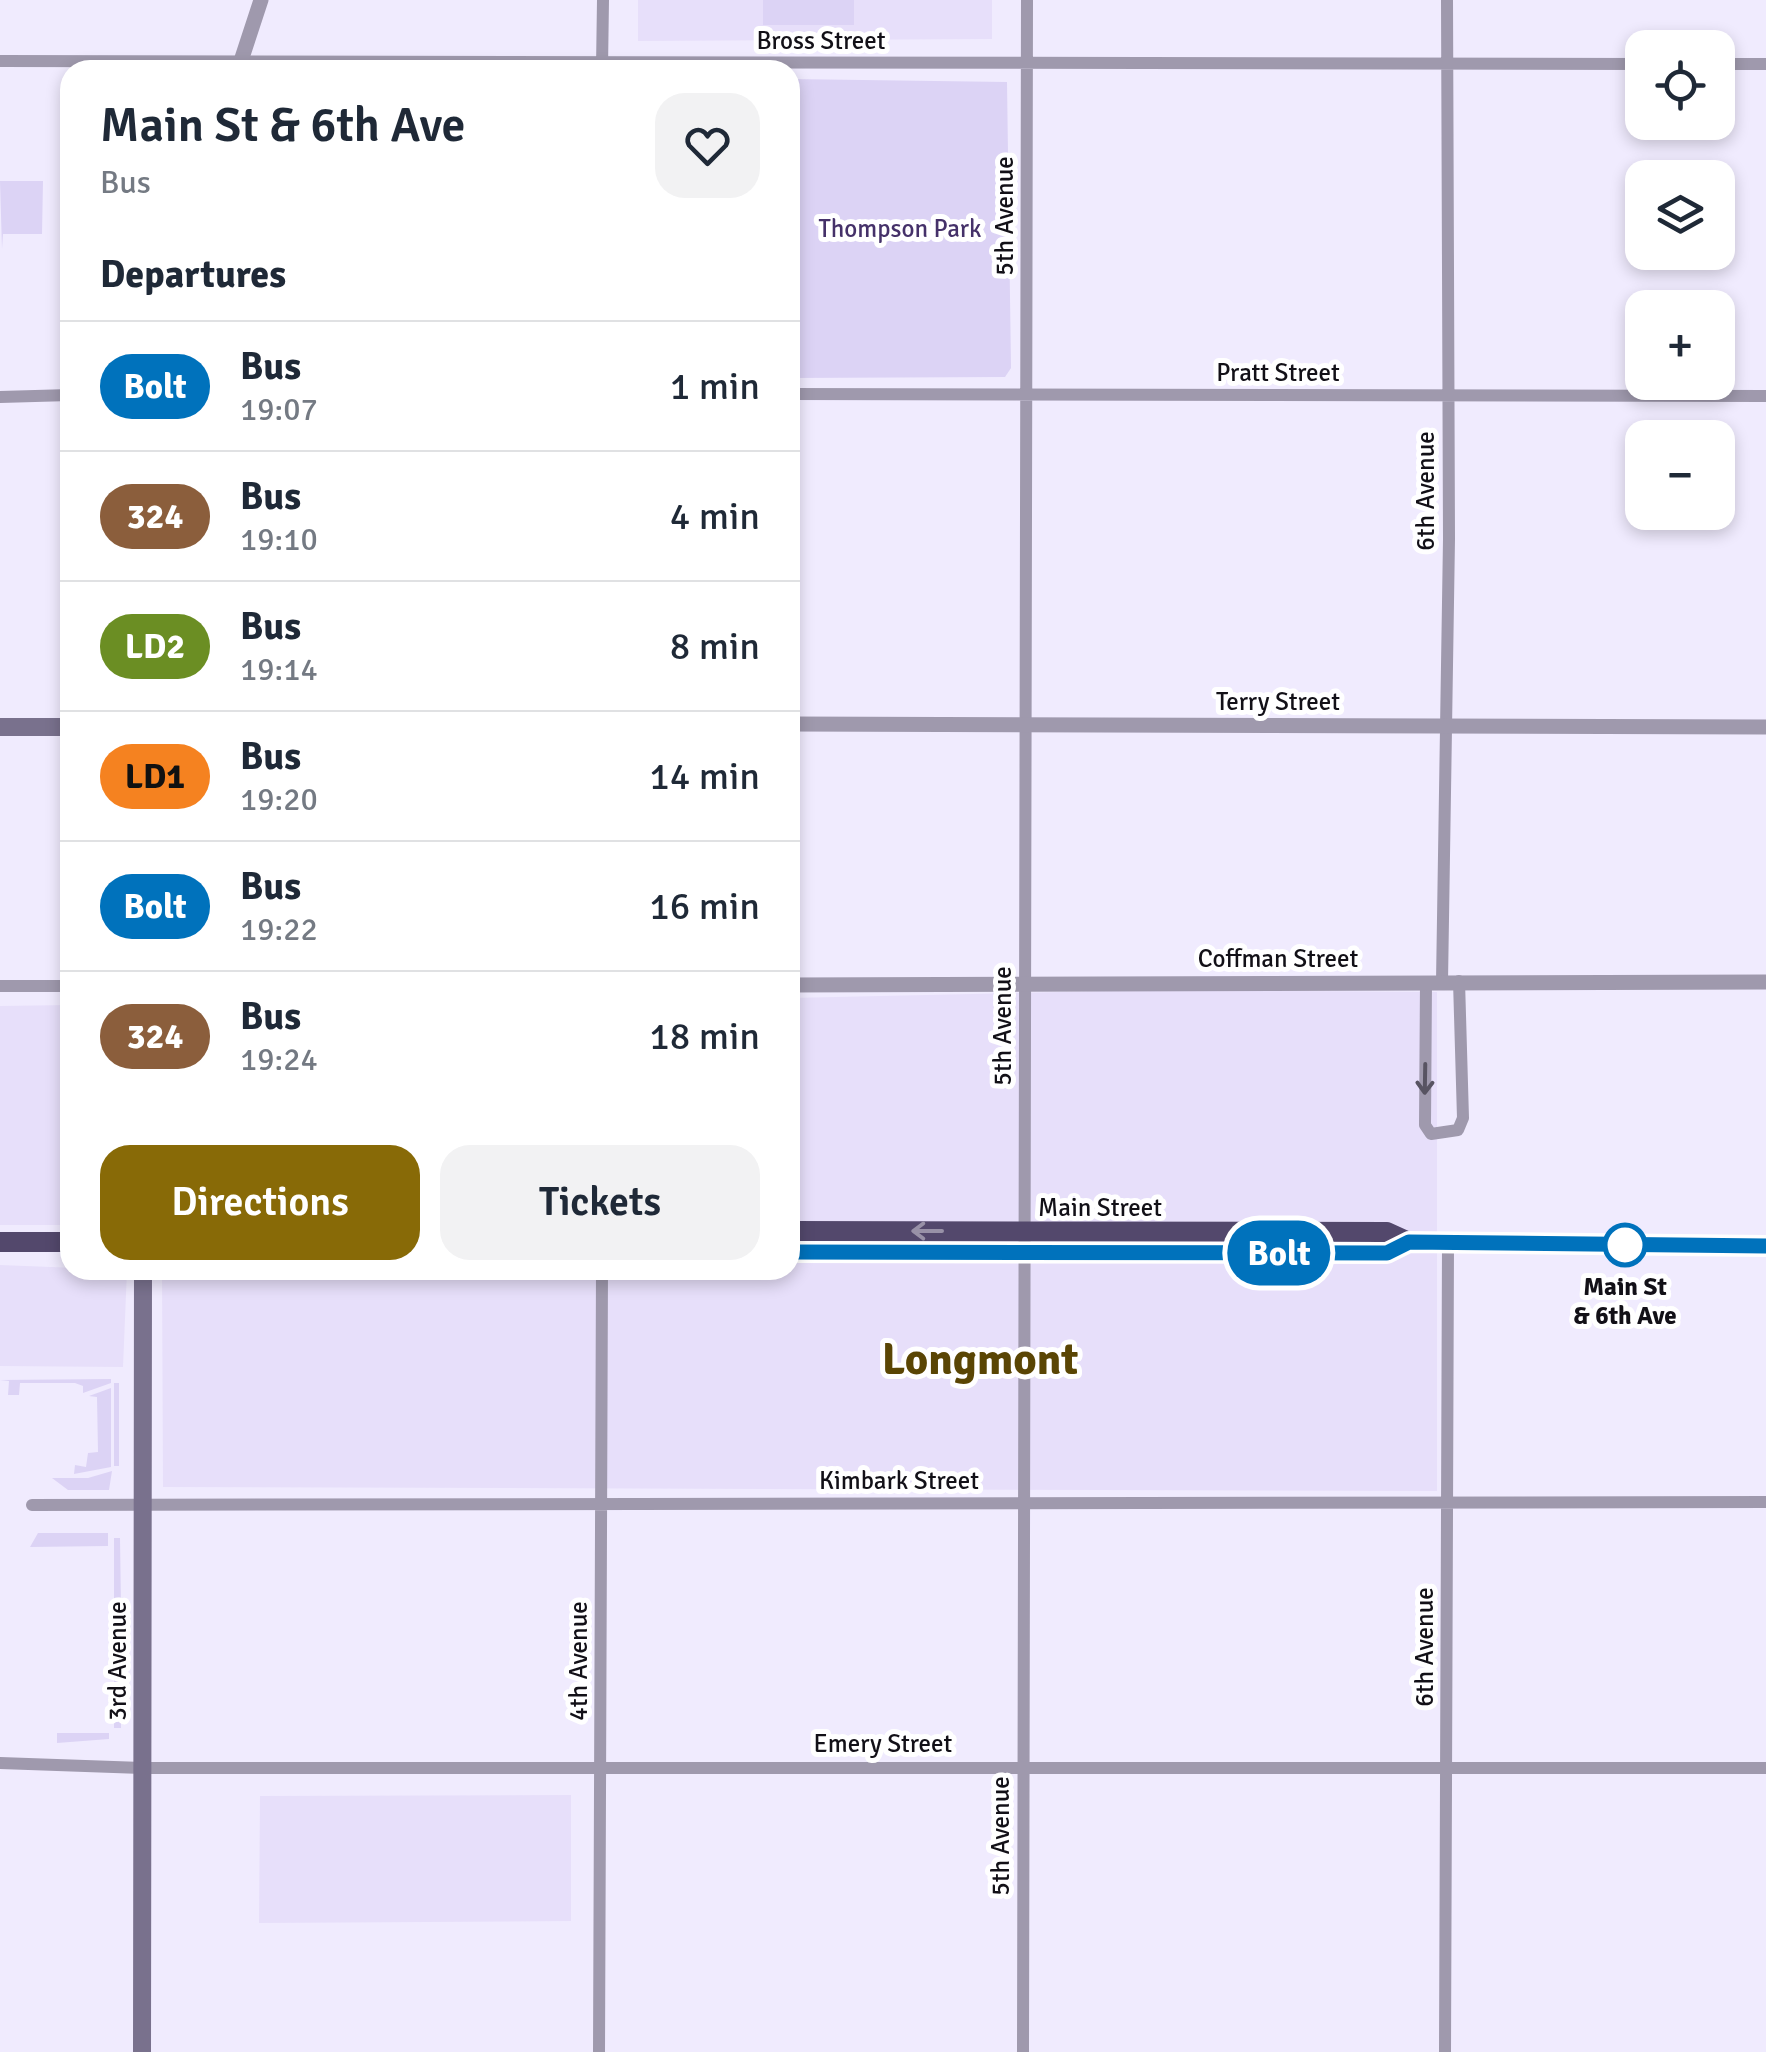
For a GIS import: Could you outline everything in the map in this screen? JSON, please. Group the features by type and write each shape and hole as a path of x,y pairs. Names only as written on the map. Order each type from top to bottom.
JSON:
{"highway":[{"name":"Main Street","path":"800,1231 1024,1242"},
{"name":"Main Street","path":"800,1252 1387,1232 1409,1242 1766,1246"},
{"path":"0,1242 60,1242"}],"main road":[{"path":"0,727 60,727"},
{"name":"3rd Avenue","path":"142,2052 143,1280"}],"street":[{"path":"242,60 262,0"},
{"path":"602,0 602,60"},
{"name":"5th Avenue","path":"1022,2052 1027,0"},
{"name":"6th Avenue","path":"1442,982 1462,1118 1458,1130 1447,1135 1432,1134 1425,1125 1442,982 1448,396 1446,0"},
{"name":"Bross Street","path":"0,60 60,62"},
{"name":"Bross Street","path":"800,65 1625,64"},
{"path":"1735,64 1766,64"},
{"name":"Pratt Street","path":"800,394 1766,396"},
{"path":"0,397 60,396"},
{"name":"Terry Street","path":"800,724 1766,726"},
{"name":"Coffman Street","path":"800,985 1766,982"},
{"path":"0,986 60,986"},
{"name":"6th Avenue","path":"1446,2052 1448,1243"},
{"name":"4th Avenue","path":"599,2052 602,1280"},
{"name":"Kimbark Street","path":"32,1505 1766,1502"},
{"name":"Emery Street","path":"0,1763 142,1768 1766,1768"}],"shaded area":[{"path":"638,0 992,0 992,39 638,41"},
{"path":"1146,990 1437,992 1437,1491 163,1487 162,1280 800,1280 800,998"},
{"path":"60,1005 60,1225 0,1225 0,1006"},
{"path":"0,1265 60,1267 60,1280 127,1280 123,1367 0,1366"},
{"path":"571,1795 571,1921 259,1923 260,1796"}],"green space":[{"path":"763,0 854,0 854,25 763,25"},
{"name":"Thompson Park","path":"800,79 1007,82 1011,368 1005,377 800,378"},
{"path":"0,181 43,181 42,234 3,234 2,249"},
{"path":"111,1379 111,1383 83,1393 83,1386 75,1383 20,1383 19,1395 8,1395 9,1381 0,1380"},
{"path":"114,1383 119,1383 119,1466 114,1466"},
{"path":"111,1388 111,1467 74,1474 75,1465 86,1467 88,1453 98,1452 97,1397 89,1396"},
{"path":"112,1471 109,1490 68,1490 52,1478 88,1478"},
{"path":"38,1533 108,1533 108,1546 30,1547"},
{"path":"114,1538 120,1538 121,1608 114,1608"},
{"path":"114,1662 120,1662 121,1728 114,1728"},
{"path":"57,1733 109,1733 109,1739 57,1743"}],"bus line":[{"name":"Bolt","path":"800,1252 1387,1253 1409,1242 1766,1246"}],"place":[{"name":"Main St & 6th Ave","path":"1625,1245"}],"district":[{"name":"Longmont","path":"980,1359"}]}
